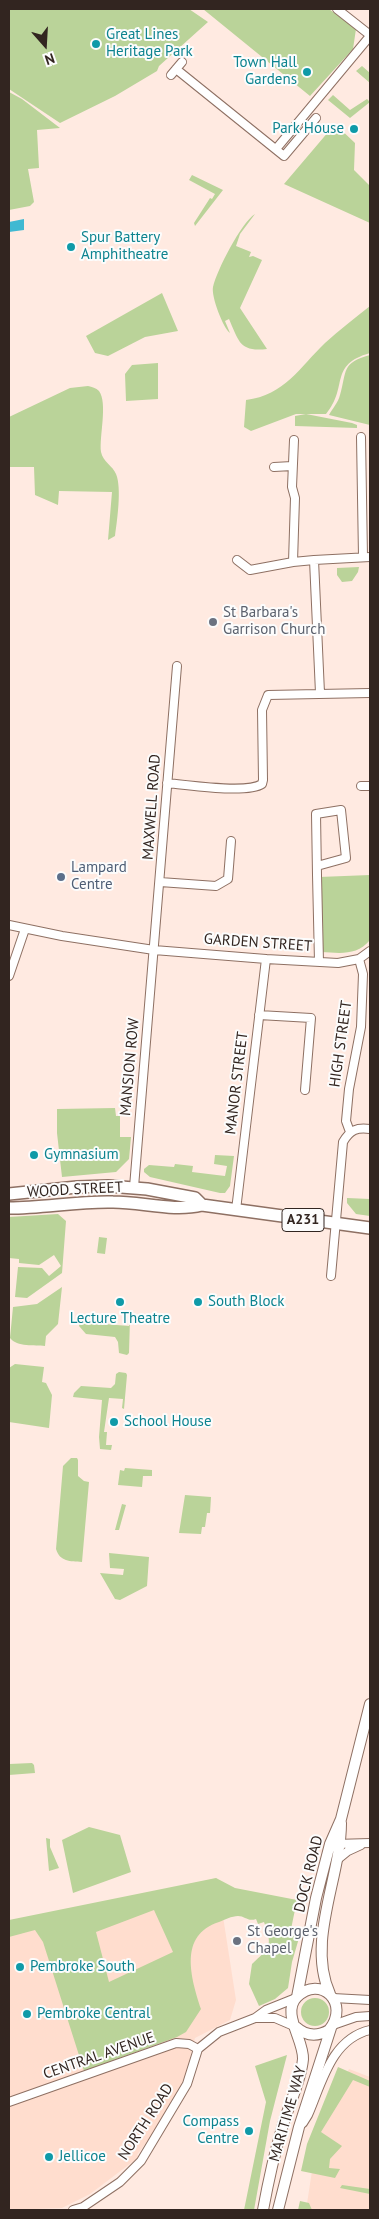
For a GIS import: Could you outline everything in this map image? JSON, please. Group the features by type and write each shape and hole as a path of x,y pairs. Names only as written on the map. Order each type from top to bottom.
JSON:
{"main road":[{"name":"WOOD STREET","path":"9,1194 77,1187 134,1187 195,1198 202,1205"},
{"path":"77,1187 79,1202"},
{"path":"132,1203 134,1187"},
{"name":"WOOD STREET","path":"9,1208 79,1202 132,1203 188,1208 202,1205 370,1228"}],"street":[{"path":"276,149 370,36 337,9"},
{"path":"182,62 174,72 285,155 316,118"},
{"path":"237,560 250,570 293,562 366,557 361,437"},
{"path":"293,562 295,498 292,488 292,466 294,440"},
{"path":"274,467 292,466"},
{"path":"314,560 320,693"},
{"name":"MAXWELL ROAD","path":"154,950 176,666"},
{"path":"167,783 242,788 260,785 263,780 262,710 264,700 268,696 278,694 370,693"},
{"path":"361,786 370,786"},
{"path":"317,866 346,858 342,810 316,814 317,866 319,962"},
{"path":"160,882 216,886 228,879 231,841"},
{"name":"GARDEN STREET","path":"9,925 154,950 338,963 360,959"},
{"path":"9,976 25,929"},
{"name":"MANSION ROW","path":"134,1187 154,950"},
{"path":"360,959 369,954"},
{"name":"MANOR STREET","path":"236,1210 266,959"},
{"name":"HIGH STREET","path":"350,1132 346,1122 349,1089 360,1027 363,974 360,959"},
{"path":"259,1015 311,1018 305,1090"},
{"path":"360,1027 370,1028"},
{"path":"330,1276 343,1142 350,1132 358,1128 370,1129"},
{"name":"DOCK ROAD","path":"297,1998 316,1898 330,1844 341,1819 370,1704"},
{"name":"DOCK ROAD","path":"332,1996 323,1976 322,1961 324,1928 341,1844 341,1819"},
{"path":"330,1844 368,1844"},
{"path":"337,1860 348,1851 368,1844"},
{"path":"198,2049 219,2032 255,2018 266,2010 297,1998 307,1990 314,1989 332,1996 370,2000"},
{"path":"332,1996 338,2014 332,2027"},
{"path":"296,2027 292,2014 293,2004 297,1998"},
{"path":"255,2018 277,2019 312,2035 325,2033 332,2027 356,2017 370,2016"},
{"name":"MARITIME WAY","path":"263,2210 281,2132 302,2062 301,2045 296,2027"},
{"name":"MARITIME WAY","path":"278,2210 299,2127 332,2027"},
{"path":"299,2127 308,2116 338,2049 353,2035 370,2030"},
{"name":"CENTRAL AVENUE","path":"9,2102 176,2043 189,2044 198,2049"},
{"name":"NORTH ROAD","path":"73,2210 84,2206 120,2182 141,2161 187,2084 198,2049"}],"shaded area":[{"path":"217,1878 236,2000 230,2020 195,2038 185,2078 156,2129 137,2155 139,2157 90,2194 62,2208 9,2210 9,1926 24,1920"},
{"path":"349,2069 370,2077 370,2210 306,2210 318,2132"}],"green space":[{"name":"Great Lines Heritage Park","path":"9,9 189,9 208,22 159,66 157,71 115,96 60,123 9,89"},
{"name":"Town Hall Gardens","path":"203,9 329,9 356,29 353,49 310,96"},
{"path":"362,66 370,73 370,83 356,71"},
{"path":"9,92 22,99 60,128 37,130 39,168 28,169 34,202 30,206 9,210"},
{"path":"333,95 350,110 367,99 370,102 350,118 328,100"},
{"path":"335,124 355,143 354,170 370,186 370,223 284,184"},
{"path":"192,175 223,190 195,226 194,223 210,198 212,199 215,194 189,180"},
{"path":"255,214 240,234 236,246 251,252 249,257 253,256 262,260 240,308 267,349 258,350 251,349 242,344 235,334 229,319 225,321 230,333 227,330 218,312 213,291 215,279 230,248 243,227"},
{"path":"162,293 178,331 145,337 108,356 95,353 86,336"},
{"path":"370,306 370,353 357,358 344,370 337,395 326,414 296,414 251,431 244,427 246,400 260,397 281,386 299,371 325,343"},
{"path":"370,355 370,425 329,415 339,398 347,369 354,361"},
{"path":"158,363 158,399 126,401 125,374 132,365"},
{"path":"88,386 98,390 102,396 101,452 104,459 115,471 119,487 115,536 108,540 112,492 59,491 58,505 35,495 34,467 10,467 9,461 9,417 70,388"},
{"path":"306,414 352,423 357,425 357,428 295,426 295,416"},
{"path":"359,567 352,581 342,582 337,575 337,568"},
{"path":"370,875 370,940 360,949 354,951 341,953 321,952 319,877"},
{"path":"115,1108 116,1116 120,1116 120,1137 131,1137 129,1159 116,1172 62,1177 57,1133 57,1109"},
{"path":"215,1155 234,1156 230,1186 225,1193 150,1177 144,1172 144,1169 149,1165 174,1167 175,1164 193,1166 192,1172 225,1176 227,1166 214,1164"},
{"path":"347,1198 370,1199 370,1216 356,1214 347,1203"},
{"path":"58,1214 66,1221 62,1273 27,1298 15,1297 18,1267 42,1268 49,1276 61,1266 54,1255 39,1265 19,1263 19,1259 9,1258 9,1217"},
{"path":"99,1237 107,1238 105,1254 97,1253"},
{"path":"62,1287 58,1324 46,1336 45,1346 22,1344 13,1341 10,1338 13,1307 37,1304"},
{"path":"130,1319 129,1353 127,1355 119,1353 118,1342 115,1337 86,1334 79,1326 80,1322 129,1326"},
{"path":"15,1364 44,1367 42,1382 46,1383 52,1395 49,1428 9,1422 9,1368"},
{"path":"119,1372 126,1373 127,1375 124,1409 122,1408 123,1399 109,1398 104,1432 107,1432 106,1445 112,1445 111,1450 100,1449 102,1400 73,1397 74,1393 81,1386 111,1388 115,1384 116,1374"},
{"path":"71,1458 77,1458 78,1460 78,1476 84,1481 89,1482 82,1562 63,1559 56,1549 63,1466"},
{"path":"125,1468 152,1470 152,1476 143,1476 142,1487 118,1485 120,1470 124,1471"},
{"path":"185,1495 211,1497 210,1513 207,1513 205,1527 202,1527 201,1534 179,1533"},
{"path":"122,1504 126,1505 119,1530 115,1530"},
{"path":"109,1553 149,1557 147,1586 120,1600 115,1599 100,1573 123,1575 124,1569 110,1568"},
{"path":"32,1763 35,1773 9,1775 9,1764"},
{"path":"89,1827 120,1835 131,1872 73,1893 62,1840"},
{"path":"46,1838 50,1839 50,1847 59,1868 49,1871"},
{"path":"216,1878 235,1888 297,1900 290,1934 299,1938 292,1962 288,1988 275,1999 259,2006 249,1984 252,1964 263,1954 269,1942 264,1922 258,1924 256,1919 251,1920 236,1916 206,1928 197,1937 191,1959 191,1971 201,2009 186,2032 84,2071 43,1942 35,1930 9,1937 9,1920","holes":["154,1910 173,1952 109,1982 96,1932"]},
{"path":"315,1998 325,2002 329,2012 325,2022 315,2026 305,2022 301,2012 305,2002"},
{"path":"287,2055 270,2121 254,2210 244,2210 266,2102 255,2066"},
{"path":"338,2067 370,2081 370,2087 353,2080 321,2132 342,2146 330,2159 329,2168 340,2169 335,2178 301,2171 307,2144"},
{"path":"342,2185 370,2189 370,2194 340,2188"},
{"path":"300,2201 309,2203 312,2210 298,2210"}],"water":[{"path":"24,219 24,230 9,232 9,222"}],"place":[{"name":"Great Lines Heritage Park","path":"96,44"},
{"name":"Town Hall Gardens","path":"307,72"},
{"name":"Park House","path":"354,129"},
{"name":"Spur Battery Amphitheatre","path":"71,247"},
{"name":"St Barbara's Garrison Church","path":"213,622"},
{"name":"Lampard Centre","path":"61,877"},
{"name":"Gymnasium","path":"34,1155"},
{"name":"Lecture Theatre","path":"120,1302"},
{"name":"South Block","path":"198,1302"},
{"name":"School House","path":"114,1422"},
{"name":"St George's Chapel","path":"237,1941"},
{"name":"Pembroke South","path":"20,1967"},
{"name":"Pembroke Central","path":"27,2014"},
{"name":"Compass Centre","path":"249,2131"},
{"name":"Jellicoe","path":"49,2157"}]}
